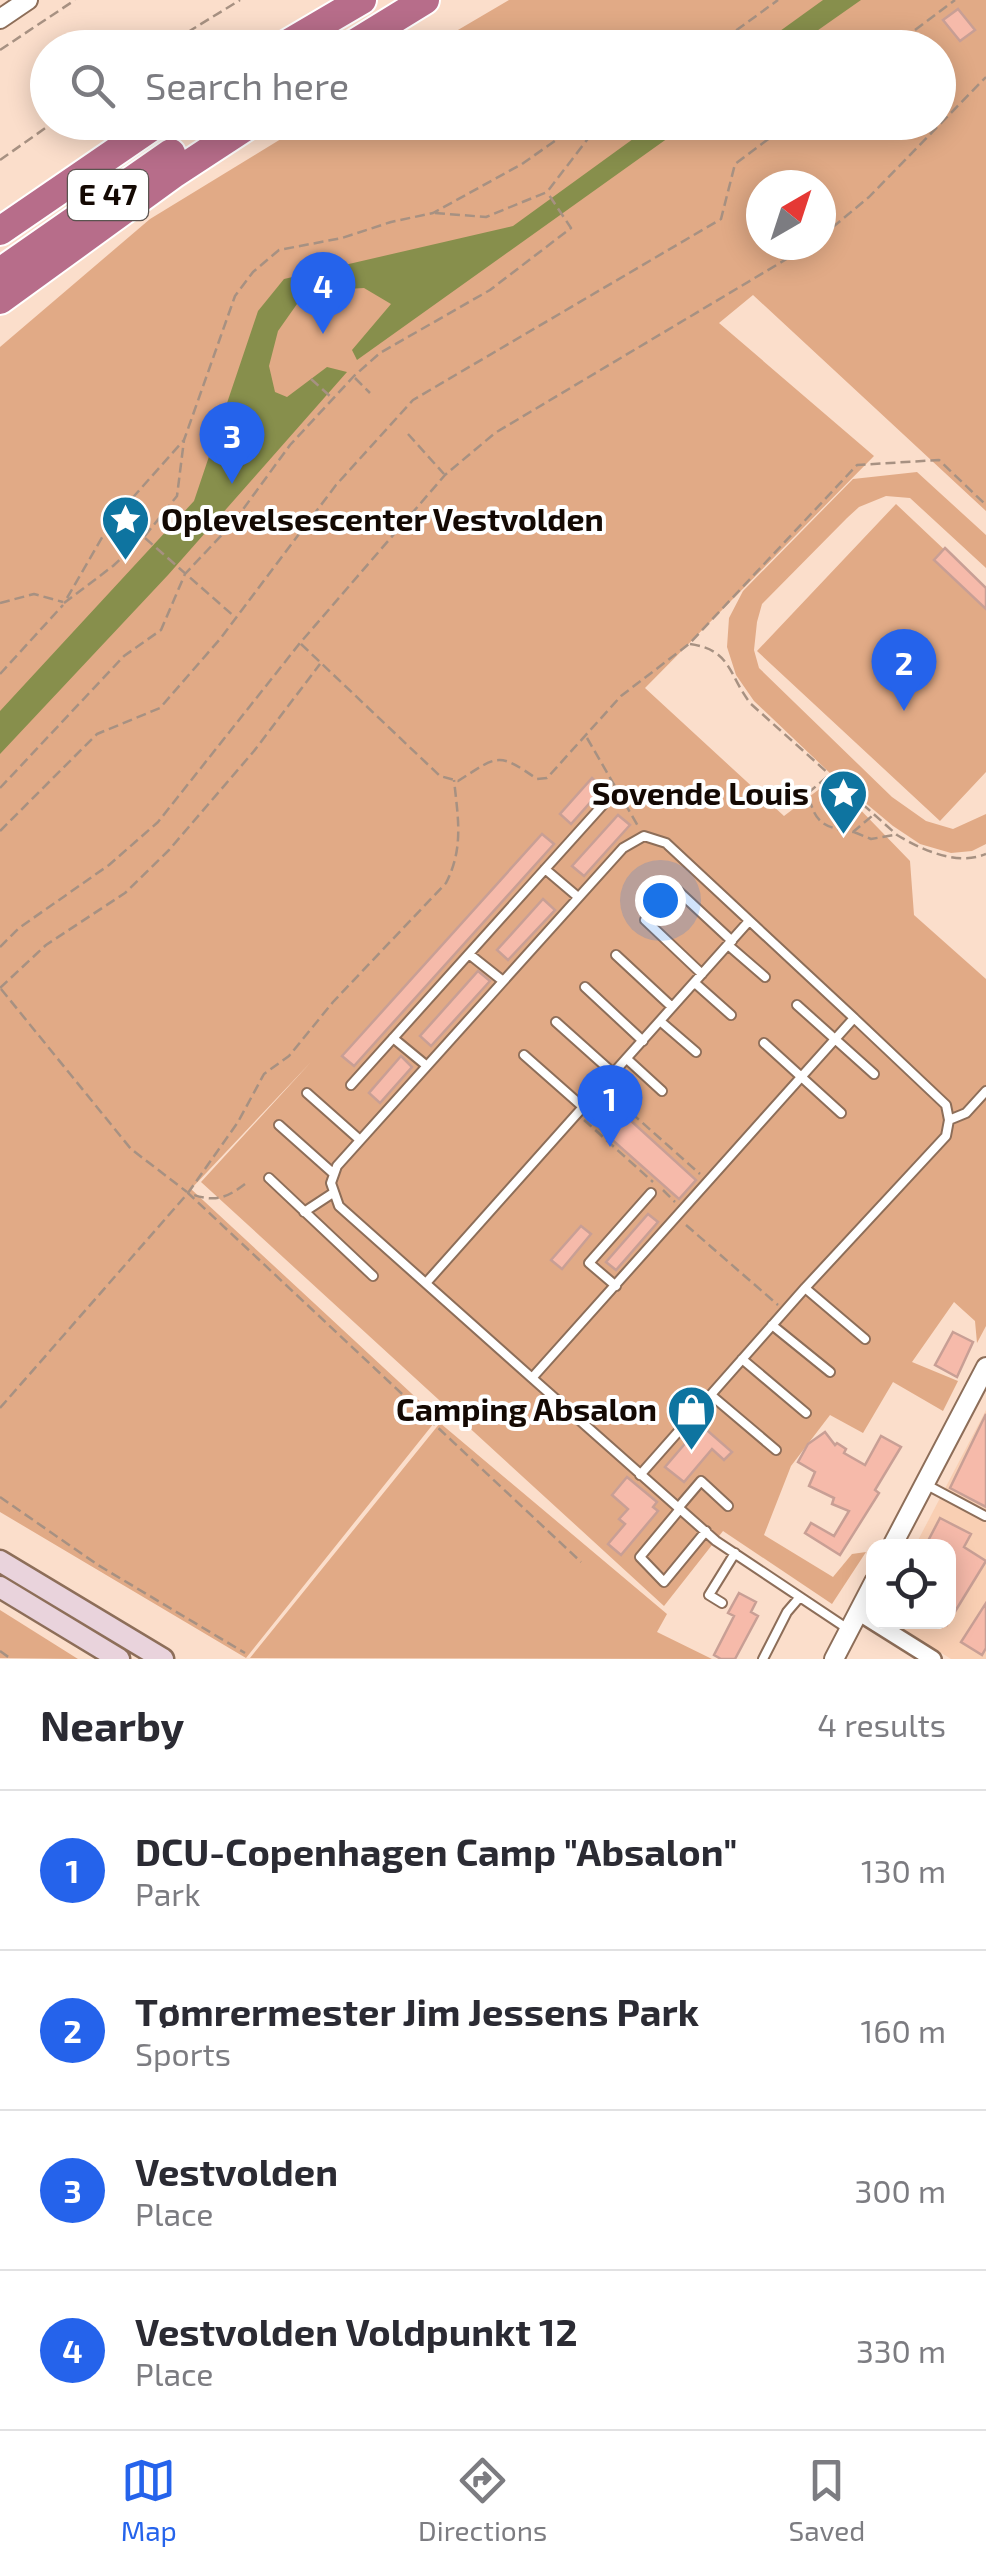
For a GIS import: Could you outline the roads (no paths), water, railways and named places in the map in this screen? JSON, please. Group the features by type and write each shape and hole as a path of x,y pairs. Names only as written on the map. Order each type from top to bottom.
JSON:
{"highway":[{"path":"311,30 362,0"},
{"path":"376,30 425,0"},
{"name":"E 47","path":"3,228 133,140"},
{"name":"E 47","path":"0,272 192,140"},
{"path":"0,300 225,140"}],"main road":[{"path":"0,1561 163,1659"},
{"path":"0,1587 119,1659"}],"street":[{"path":"0,19 28,0"},
{"path":"896,1539 986,1367"},
{"path":"834,1659 866,1597"},
{"path":"858,1612 933,1659"}],"lane":[{"path":"351,1085 609,798"},
{"path":"640,1475 946,1136 949,1120 946,1105 930,1086 666,843 644,836 622,848 360,1140 334,1174 333,1193 340,1206 640,1475 706,1531 849,1630"},
{"path":"545,868 578,897"},
{"path":"676,889 765,977"},
{"path":"645,920 702,974"},
{"path":"426,1283 749,922"},
{"path":"469,954 503,981"},
{"path":"616,955 672,1007"},
{"path":"695,983 731,1015"},
{"path":"585,987 642,1041"},
{"path":"797,1005 874,1074"},
{"path":"532,1378 854,1018"},
{"path":"660,1021 696,1052"},
{"path":"556,1022 613,1073"},
{"path":"393,1038 427,1066"},
{"path":"764,1042 841,1114"},
{"path":"524,1055 580,1110"},
{"path":"627,1059 662,1090"},
{"path":"949,1120 966,1113 986,1091"},
{"path":"307,1093 360,1140"},
{"path":"279,1125 334,1174"},
{"path":"268,1178 373,1276"},
{"path":"304,1212 333,1193"},
{"path":"581,1272 651,1194"},
{"path":"589,1262 616,1286"},
{"path":"805,1288 866,1339"},
{"path":"772,1325 830,1372"},
{"path":"742,1360 806,1412"},
{"path":"711,1395 776,1450"},
{"path":"706,1531 664,1582 640,1557 700,1481 728,1506"},
{"path":"925,1484 985,1516"},
{"path":"722,1603 709,1595 735,1554"},
{"path":"763,1659 787,1612 799,1598"}],"place":[{"name":"Vestvolden Voldpunkt 12","path":"323,334"},
{"name":"Vestvolden","path":"232,484"},
{"name":"Oplevelsescenter Vestvolden","path":"126,562"},
{"name":"Tømrermester Jim Jessens Park","path":"904,711"},
{"name":"Sovende Louis","path":"844,836"},
{"name":"DCU-Copenhagen Camp \"Absalon\"","path":"610,1147"},
{"name":"Camping Absalon","path":"692,1452"}]}
